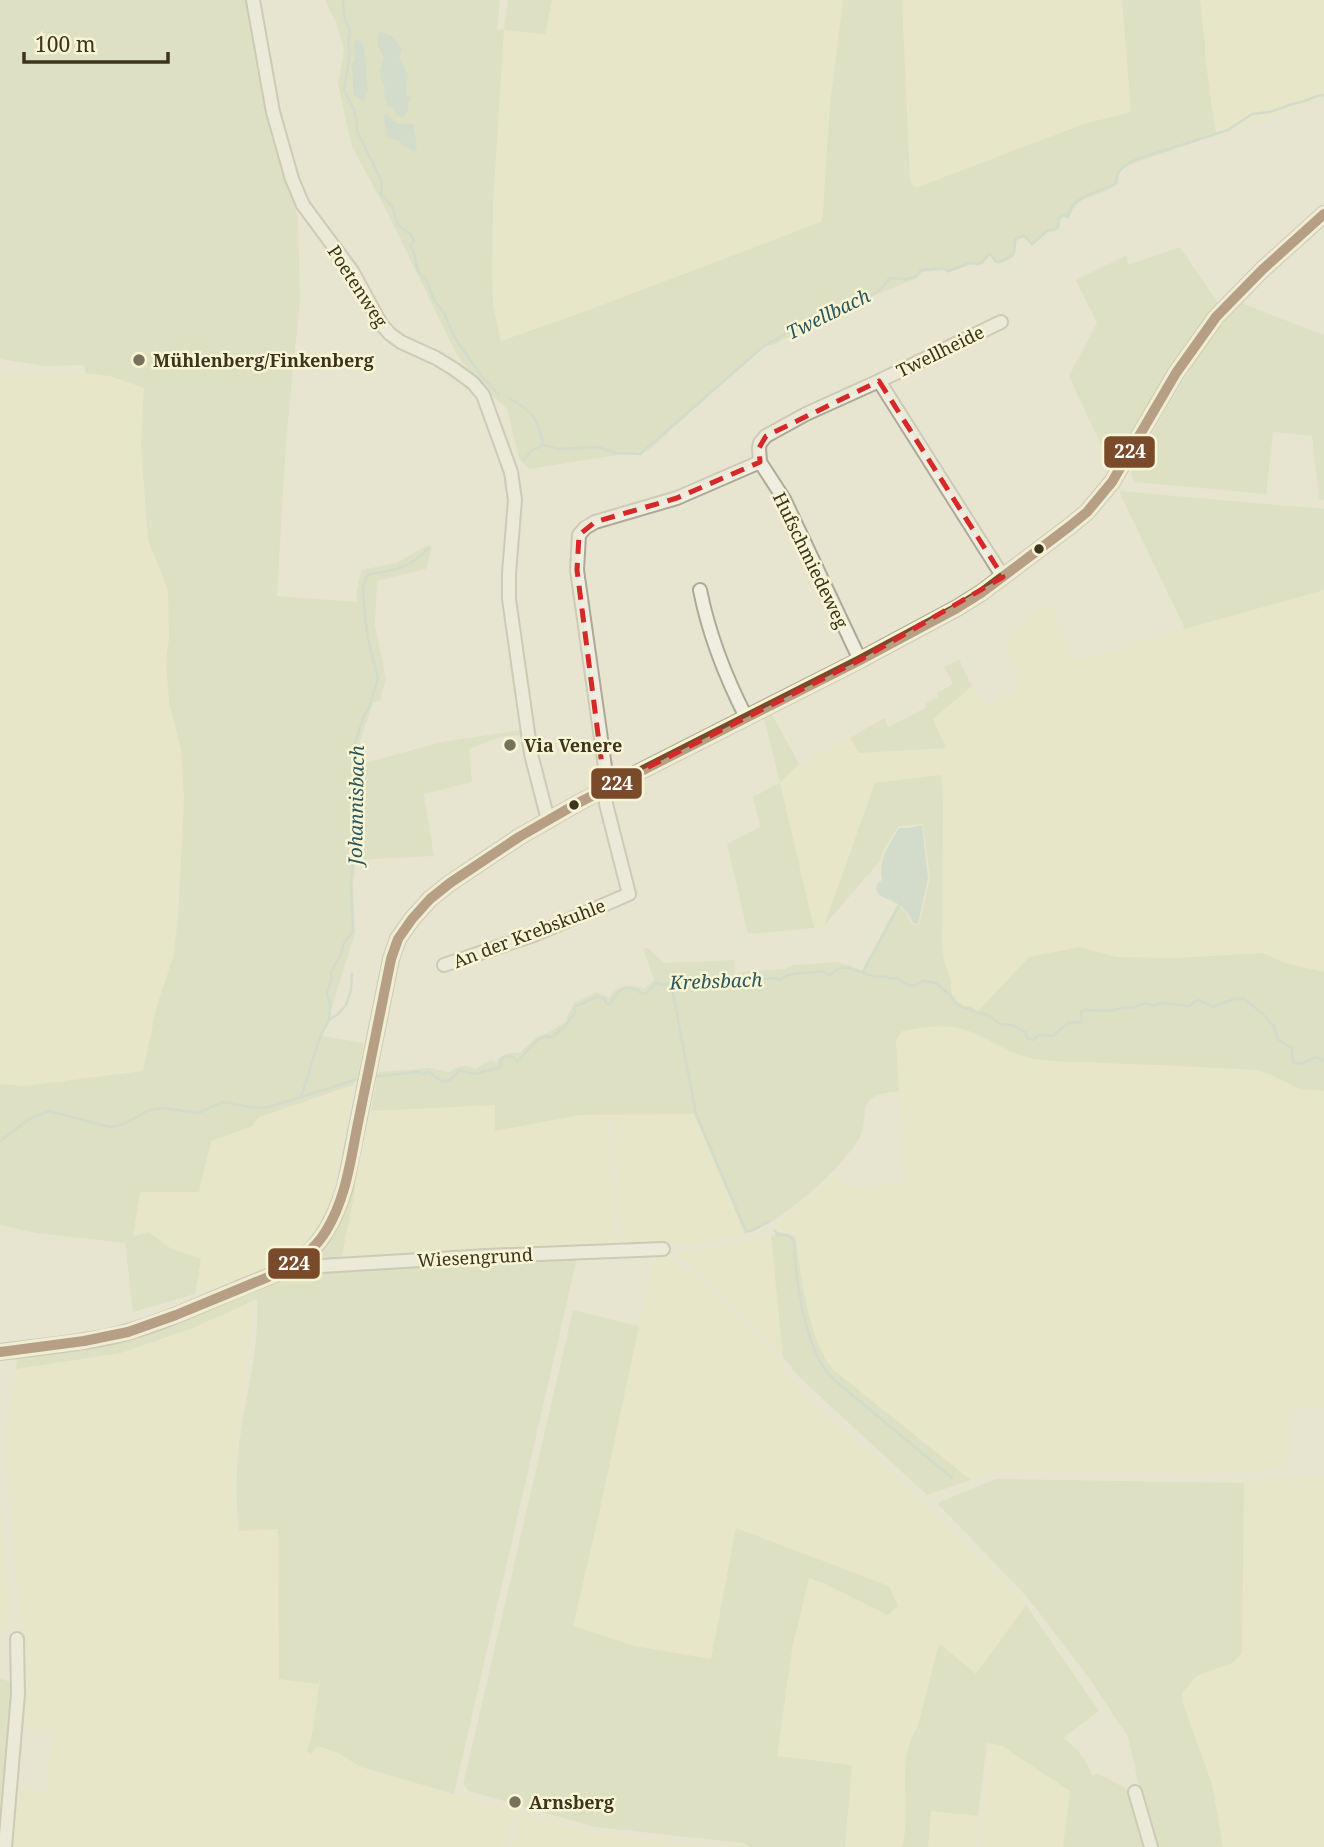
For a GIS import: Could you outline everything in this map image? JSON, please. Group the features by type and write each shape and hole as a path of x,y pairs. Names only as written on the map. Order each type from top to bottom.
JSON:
{"street":[{"name":"Poetenweg","path":"253,0 273,112 292,179 303,205 352,271 381,324 390,334 454,369 473,383 483,395 511,472 515,500 509,598 531,754 548,820"},
{"path":"0,1352 89,1340 141,1328 287,1268 306,1255 329,1227 339,1209 391,959 398,939 430,900 450,883 548,820 957,608 1053,540 1087,512 1112,482 1176,373 1216,317 1324,214"},
{"name":"Twellheide","path":"760,462 760,443 766,436 806,414 1001,322"},
{"path":"879,381 1003,577"},
{"path":"606,789 577,570 579,535 584,527 595,522 677,498 760,462"},
{"name":"Hufschmiedeweg","path":"760,462 784,499 860,660"},
{"path":"700,590 705,617 725,675 746,717"},
{"name":"An der Krebskuhle","path":"444,965 534,935 629,894 606,803 606,789"},
{"name":"Wiesengrund","path":"287,1268 663,1249"},
{"path":"5,1847 18,1694 17,1639"},
{"path":"1136,1791 1152,1847"}],"highlighted area":[{"path":"879,381 1003,577 860,660 605,789 577,570 579,535 595,522 677,498 760,462 759,448 766,436"}],"green space":[{"path":"0,0 248,0 298,219 300,300 286,441 277,596 357,602 361,570 396,563 426,546 432,548 426,569 377,581 375,625 386,679 380,701 373,703 360,741 358,765 441,742 521,730 521,735 501,737 469,749 472,782 424,794 434,856 356,860 353,886 355,933 323,1036 364,1043 358,1076 353,1085 259,1117 252,1126 211,1141 199,1192 140,1192 133,1236 149,1232 170,1248 201,1259 195,1294 133,1312 125,1243 36,1233 0,1225 0,1084 24,1086 143,1071 157,1005 173,958 178,918 184,799 181,750 169,702 166,659 169,639 168,590 148,540 141,445 144,388 110,376 86,373 84,365 46,366 0,359"},
{"path":"325,0 500,0 497,30 504,29 508,0 552,0 545,34 504,30 493,201 492,275 493,305 501,341 821,222 830,104 843,0 902,0 910,181 913,186 918,187 1084,124 1131,112 1122,0 1200,0 1216,135 1126,166 1119,173 1118,184 1082,200 1069,219 1064,217 1060,220 1060,228 1048,232 1032,246 1024,238 1017,240 1013,257 1006,261 999,264 990,256 983,264 970,265 948,273 944,270 922,272 917,278 844,308 773,345 764,346 649,450 529,469 519,458 507,408 485,390 458,357 352,147 338,84 344,50 337,25"},
{"path":"552,0 843,0 830,104 821,222 501,341 493,305 492,275 493,201 504,29 545,33"},
{"path":"902,0 1122,0 1131,112 1084,124 918,187 913,186 910,181"},
{"path":"1200,0 1324,0 1324,99 1216,135"},
{"path":"1180,247 1218,303 1177,357 1111,467 1069,376 1097,323 1076,280 1127,255 1128,265"},
{"path":"1241,303 1324,335 1324,500 1319,499 1312,436 1273,432 1266,494 1135,482 1131,475 1132,467 1192,365"},
{"path":"0,373 86,373 110,376 144,388 141,445 148,539 168,590 169,639 166,659 169,702 181,750 184,799 178,918 173,958 157,1005 143,1071 24,1086 0,1084"},
{"path":"1119,491 1324,509 1324,590 1185,629"},
{"path":"1324,590 1324,972 1289,964 1262,953 1176,958 1117,957 1078,947 1029,957 978,1011 965,1006 951,994 942,944 941,776 875,783 824,926 814,928 780,783 799,764 850,738 859,753 946,748 933,719 972,686 985,708 1014,693 1021,680 1006,648 1008,639 1025,619 1048,602 1073,661"},
{"path":"959,659 972,686 933,719 946,748 859,753 850,738 884,718 888,727 927,707 925,704 938,697 937,693 953,684 944,667"},
{"path":"772,714 799,764 780,783 764,718"},
{"path":"941,775 942,944 952,994 957,1001 978,1011 1029,957 1079,947 1117,957 1176,958 1262,953 1289,964 1324,972 1324,1091 1300,1089 1256,1070 1035,1059 958,1028 934,1026 902,1031 896,1040 899,1091 879,1094 869,1101 860,1137 839,1164 809,1194 775,1219 745,1234 694,1114 580,1115 495,1131 495,1105 371,1111 378,1072 430,1068 449,1072 462,1066 475,1069 491,1060 497,1063 498,1058 519,1053 537,1037 567,1021 574,1003 596,992 609,998 620,987 645,988 654,980 643,948 648,948 664,963 734,960 735,974 785,969 794,965 839,962 862,970 897,905 905,911 912,924 919,925 930,878 923,824 899,826 884,849 880,861 824,926 875,783"},
{"path":"780,783 814,928 748,934 727,844 760,827 753,797"},
{"path":"948,1026 968,1031 1033,1059 1256,1070 1300,1089 1324,1091 1324,1406 1289,1410 1288,1468 1240,1471 1002,1470 971,1480 826,1363 809,1317 795,1237 780,1232 777,1224 840,1170 842,1186 845,1187 906,1184 896,1040 902,1031"},
{"path":"353,1085 330,1202 317,1228 298,1249 273,1263 195,1294 201,1259 170,1248 149,1232 133,1237 140,1192 199,1192 211,1141 252,1126 259,1117"},
{"path":"495,1105 495,1130 580,1115 606,1114 616,1247 341,1261 371,1111"},
{"path":"694,1114 745,1234 699,1243 623,1247 611,1115"},
{"path":"356,1186 341,1261 314,1263 312,1260 332,1234"},
{"path":"779,1232 795,1236 812,1327 826,1359 836,1372 971,1480 927,1495 800,1378 783,1357 771,1236"},
{"path":"760,1236 771,1236 783,1357 761,1331 674,1252 718,1248"},
{"path":"655,1252 672,1260 698,1279 766,1346 796,1384 824,1413 927,1505 1026,1605 976,1675 939,1644 918,1726 912,1735 904,1777 905,1823 902,1847 845,1847 852,1765 777,1756 792,1649 808,1577 825,1584 737,1528 711,1659 635,1646 572,1626"},
{"path":"577,1258 454,1794 361,1767 322,1747 316,1747 312,1754 307,1751 320,1680 318,1684 279,1679 278,1529 239,1531 238,1455 254,1358 257,1299 193,1328 121,1353 16,1369 17,1359 120,1342 191,1317 284,1278 335,1270"},
{"path":"252,1301 251,1331 233,1464 233,1514 236,1532 278,1528 279,1679 318,1684 313,1729 307,1751 322,1747 338,1753 361,1768 512,1811 515,1816 503,1847 8,1847 16,1784 45,1793 53,1731 22,1727 26,1695 24,1641 13,1542 7,1442 16,1369 121,1353 193,1328"},
{"path":"573,1310 639,1326 573,1626 635,1646 711,1659 736,1528 889,1586 898,1606 888,1615 809,1578 792,1649 777,1756 852,1765 845,1847 751,1847 742,1843 595,1827 469,1791 463,1785"},
{"path":"1324,1475 1324,1847 1223,1847 1212,1784 1182,1700 1182,1692 1197,1676 1232,1663 1242,1654 1244,1483"},
{"path":"996,1479 1244,1483 1242,1654 1232,1663 1197,1676 1182,1693 1182,1701 1212,1784 1223,1847 1153,1847 1128,1737 1089,1678 1027,1597 937,1503"},
{"path":"0,1496 11,1630 0,1635"},
{"path":"1026,1605 1099,1711 1063,1738 1081,1754 1093,1776 1097,1773 1132,1792 1147,1847 1063,1847 1070,1791 1002,1746 987,1743 978,1816 931,1811 928,1847 902,1847 906,1817 907,1755 918,1726 939,1643 976,1674"},
{"path":"0,1678 13,1683 14,1694 0,1817"},
{"path":"992,1744 1002,1746 1070,1791 1063,1847 983,1847"},
{"path":"931,1811 978,1816 976,1847 928,1847"},
{"path":"522,1814 581,1831 707,1847 510,1847"}],"shaded area":[{"path":"381,32 394,38 402,50 399,58 408,74 406,94 411,98 408,111 403,117 388,106 384,94 385,87 380,70 384,57 378,46 378,34"},
{"path":"356,39 362,41 364,47 368,91 363,101 353,94 351,65 355,60"},
{"path":"386,114 398,124 413,124 417,145 415,152 387,136 383,118"},
{"path":"922,825 928,878 918,924 913,923 900,905 880,896 876,889 882,880 885,852 899,828"}],"waterway":[{"name":"Johannisbach","path":"343,0 344,16 350,32 350,53 344,90 354,110 357,131 382,182 381,194 392,206 398,225 414,240 410,246 418,271 426,280 455,338 480,374 499,395"},
{"name":"Twellbach","path":"543,445 559,449 598,447 616,453 640,454 764,346 827,315 830,310 844,308 847,302 871,296 889,278 907,279 915,277 921,270 943,268 948,271 970,263 978,264 989,254 999,262 1013,254 1015,239 1024,235 1032,244 1048,230 1054,230 1058,227 1058,219 1063,215 1068,217 1076,202 1116,183 1120,171 1133,161 1228,130 1252,114 1270,112 1324,95"},
{"name":"Johannisbach","path":"509,398 523,407 537,422 543,445"},
{"name":"Johannisbach","path":"524,460 532,450 543,445"},
{"name":"Johannisbach","path":"329,1020 327,992 332,979 331,972 344,943 353,931 351,884 356,740 378,679 368,639 363,588 369,574 402,567 429,547"},
{"path":"863,972 900,904"},
{"name":"Krebsbach","path":"371,1077 429,1072 441,1081 449,1081 460,1070 474,1074 499,1068 505,1056 512,1056 517,1062 538,1039 547,1036 550,1038 561,1030 575,1013 575,1006 601,997 610,1004 616,994 628,987 642,994 656,983 662,985 685,980 745,977 780,980 796,973 822,971 829,975 845,967 874,976 898,978 910,986 923,981 936,983 955,1003 979,1014 986,1014 1000,1024 1012,1025 1033,1040 1039,1035 1053,1036 1068,1023 1082,1022 1081,1012 1086,1010 1108,1011 1146,1003 1155,1006 1161,1003 1189,1006 1198,1000 1213,1007 1234,999 1244,999 1275,1028 1277,1039 1292,1048 1293,1062 1301,1064 1316,1057 1324,1061"},
{"name":"Johannisbach","path":"0,1141 29,1119 49,1111 110,1127 124,1124 149,1110 164,1108 198,1113 223,1102 255,1108 269,1107 301,1097 321,1034 329,1020 346,1005 352,974"},
{"path":"671,983 696,1114 746,1231 770,1221"},
{"path":"301,1097 361,1078"},
{"path":"775,1231 778,1235 788,1235 794,1241 796,1272 806,1324 824,1368 839,1384 952,1478"}],"transit line":[{"name":"224","path":"0,1352 128,1332 273,1275 303,1257 326,1231 344,1190 391,959 398,939 430,899 519,837 578,803 957,608 1070,526 1087,512 1112,482 1176,373 1216,317 1262,270 1324,214"}],"place":[{"name":"Mühlenberg/Finkenberg","path":"139,360"},
{"name":"Via Venere","path":"510,745"},
{"name":"Arnsberg","path":"515,1802"}]}
